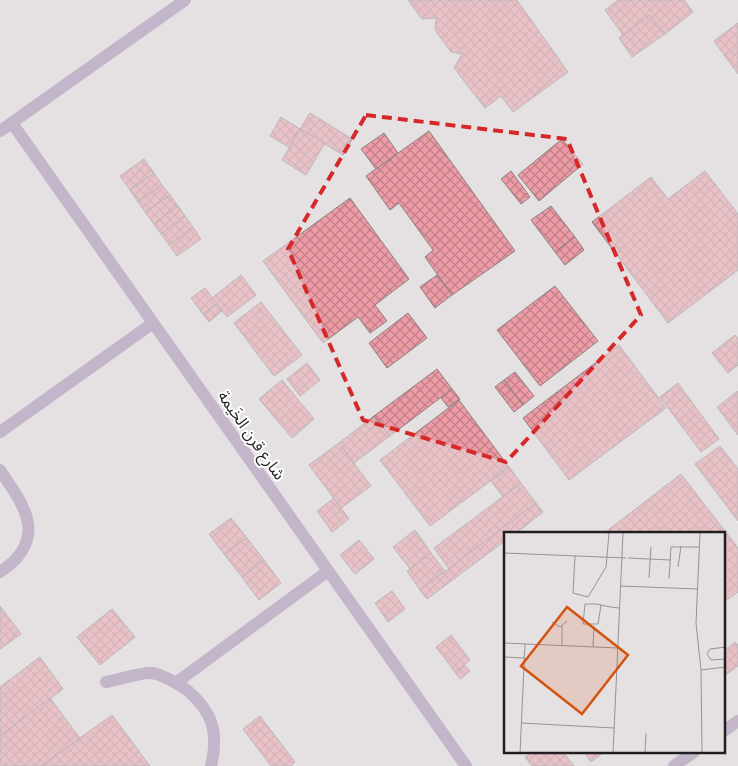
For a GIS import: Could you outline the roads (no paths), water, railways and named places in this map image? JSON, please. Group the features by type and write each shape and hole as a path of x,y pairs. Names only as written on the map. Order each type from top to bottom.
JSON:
{"street":[{"path":"0,131 185,0"},
{"name":"شارع قرن الخَيمة","path":"12,123 466,766"},
{"path":"0,432 153,323"},
{"path":"0,470 25,511 28,522 28,534 25,546 18,558 0,572"},
{"path":"177,682 328,571"},
{"path":"106,682 152,673 177,682 195,698 209,715 215,741 211,766"},
{"path":"726,730 738,721"},
{"path":"674,766 691,754"}]}
